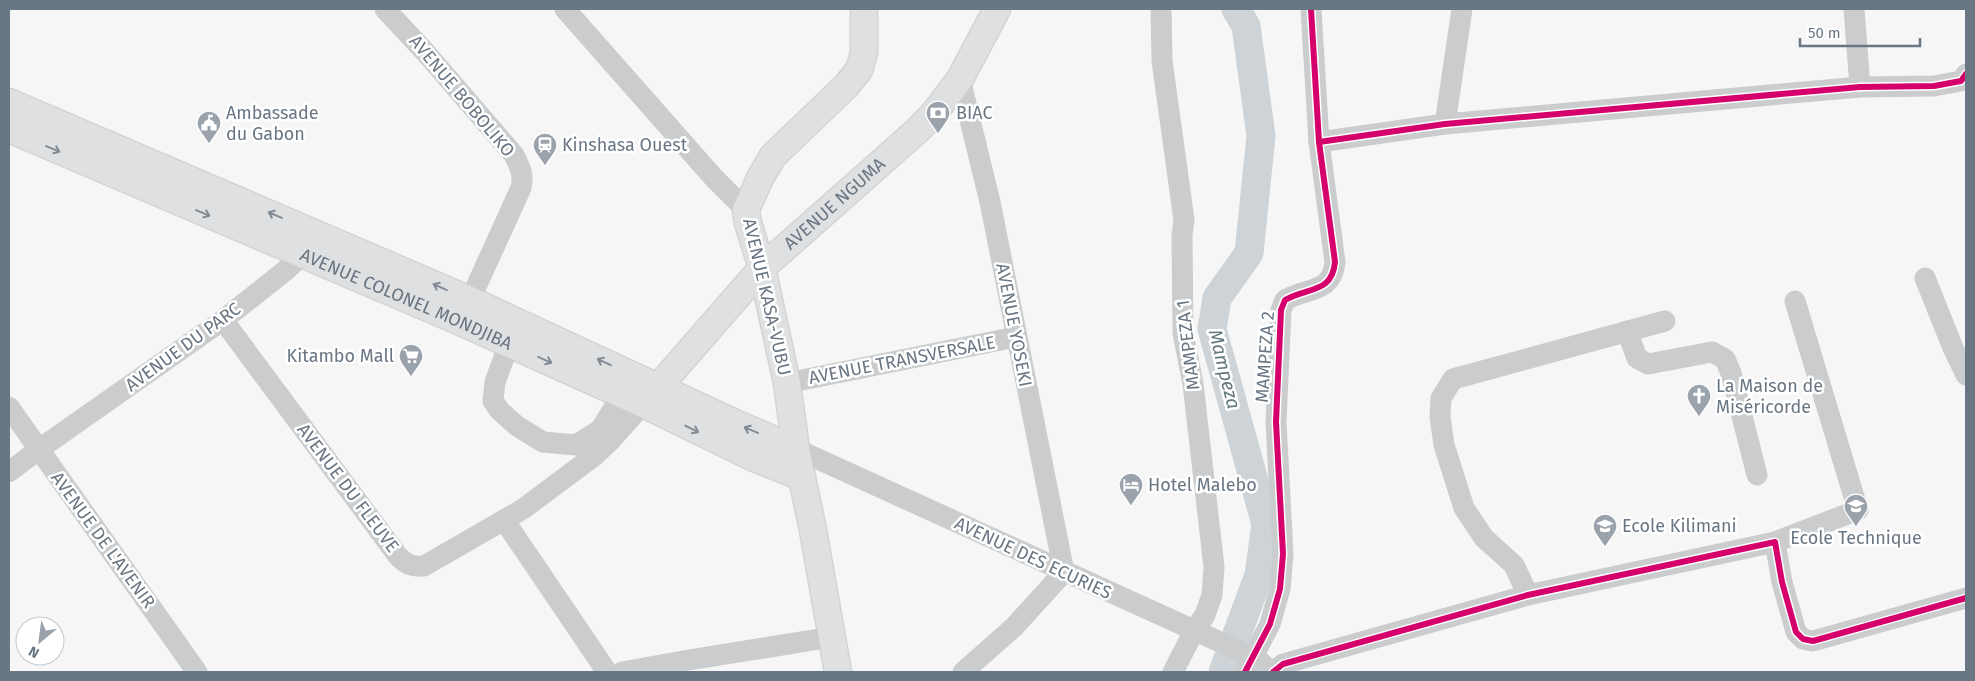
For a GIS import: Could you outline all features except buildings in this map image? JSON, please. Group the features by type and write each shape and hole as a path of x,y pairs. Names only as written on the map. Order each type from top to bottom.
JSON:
{"main road":[{"name":"AVENUE KASA-VUBU","path":"838,672 796,449 787,383 762,268 748,223 746,210 760,178 773,156 846,86 858,70 864,53 864,9"},
{"name":"AVENUE NGUMA","path":"641,396 762,268 919,129 935,112 960,79 997,9"},
{"name":"AVENUE COLONEL MONDJIBA","path":"9,102 470,300 746,455 802,477"},
{"name":"AVENUE COLONEL MONDJIBA","path":"9,129 509,344 641,396 796,449"}],"street":[{"name":"AVENUE BOBOLIKO","path":"385,9 426,53 507,147 521,169 523,177 521,188 470,300"},
{"path":"565,9 714,178 746,210"},
{"name":"MAMPEZA 1","path":"1161,9 1162,61 1184,220 1182,235 1183,333 1193,384 1214,567 1212,595 1199,633 1173,672"},
{"name":"MAMPEZA 2","path":"1246,660 1270,624 1280,589 1283,554 1276,422 1281,310 1285,300 1325,285 1334,273 1335,262 1319,142 1311,9"},
{"path":"1445,124 1462,9"},
{"path":"1854,9 1860,87"},
{"path":"1319,142 1445,124 1860,87 1934,86 1961,81 1966,74"},
{"name":"AVENUE YOSEKI","path":"960,79 990,202 1064,572"},
{"name":"AVENUE DU PARC","path":"9,472 223,320 302,255 312,231"},
{"path":"1925,278 1966,375"},
{"path":"1273,672 1283,664 1528,595 1775,542 1858,510 1795,301"},
{"name":"AVENUE DU FLEUVE","path":"223,320 406,564 414,567 424,566 523,509 594,456 610,442 641,396"},
{"path":"1528,595 1514,565 1484,538 1464,508 1444,445 1440,417 1441,398 1453,378 1665,321"},
{"path":"1627,332 1637,358 1648,364 1712,352 1725,359 1731,373 1757,475"},
{"name":"AVENUE TRANSVERSALE","path":"787,383 1016,338"},
{"path":"509,344 495,382 493,401 500,412 516,426 543,442 576,445 600,430 641,396"},
{"name":"AVENUE DE L'AVENIR","path":"9,407 197,672"},
{"name":"AVENUE DES ECURIES","path":"796,449 1199,633 1246,660 1273,672"},
{"name":"AVENUE DES ECURIES","path":"802,477 828,477 872,484"},
{"path":"504,520 607,672"},
{"path":"1775,542 1782,582 1796,632 1803,639 1813,641 1966,598"},
{"path":"963,672 1008,632 1064,572"},
{"path":"622,672 832,637"}],"waterway":[{"name":"Mampeza","path":"1223,672 1259,575 1266,524 1212,329 1217,298 1249,253 1261,136 1246,26 1236,9"}],"cycle path":[{"path":"1245,672 1270,624 1280,589 1283,554 1276,422 1281,310 1285,300 1324,285 1333,272 1335,262 1319,142 1311,9"},
{"path":"1319,142 1445,124 1860,87 1934,86 1961,81 1966,74"},
{"path":"1273,672 1283,664 1528,595 1775,542 1782,582 1796,632 1803,639 1813,641 1966,598"}],"place":[{"name":"BIAC","path":"938,134"},
{"name":"Ambassade du Gabon","path":"209,144"},
{"name":"Kinshasa Ouest","path":"545,166"},
{"name":"Kitambo Mall","path":"411,377"},
{"name":"La Maison de Miséricorde","path":"1699,417"},
{"name":"Hotel Malebo","path":"1131,506"},
{"name":"Ecole Technique","path":"1856,527"},
{"name":"Ecole Kilimani","path":"1605,547"}]}
